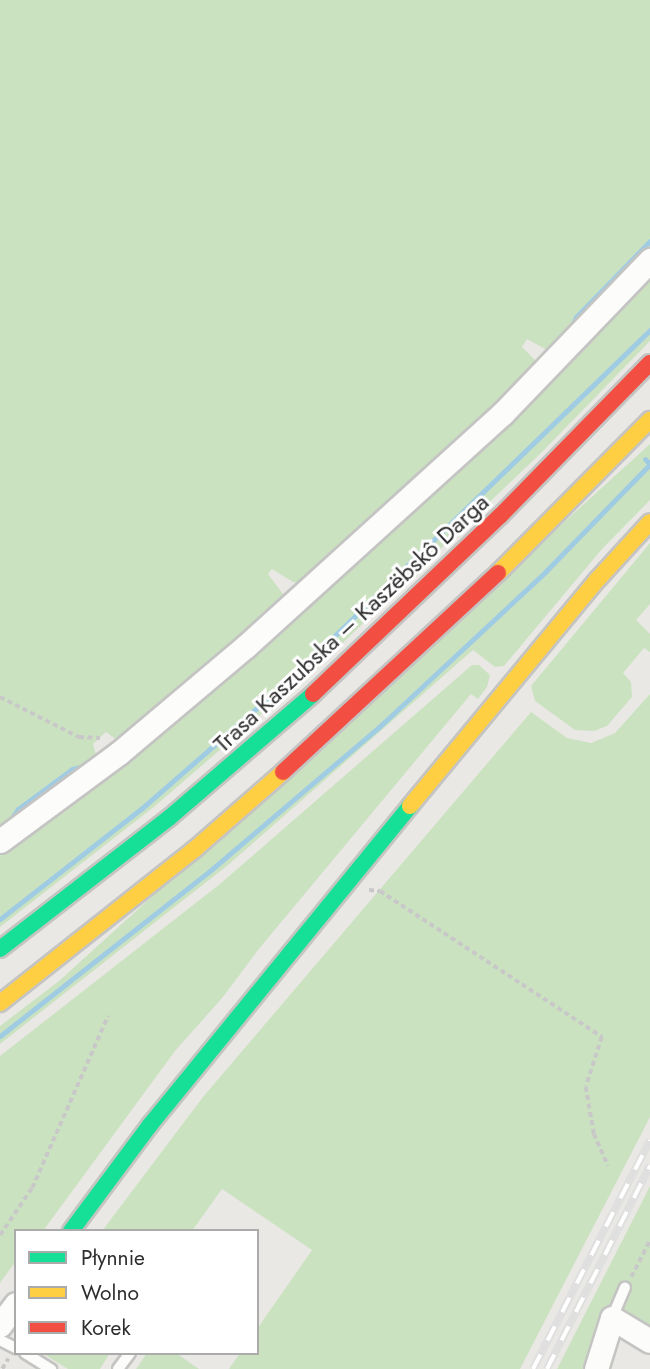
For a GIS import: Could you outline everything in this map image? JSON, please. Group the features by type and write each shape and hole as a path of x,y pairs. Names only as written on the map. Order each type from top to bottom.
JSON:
{"main road":[{"name":"Trasa Kaszubska – Kaszëbskô Darga","path":"0,949 169,818 328,681 500,516 650,363"},
{"path":"0,1003 195,849 354,709 527,545 650,421"},
{"path":"72,1229 150,1125 353,874 598,579 650,522"}],"street":[{"path":"0,841 119,753 246,646 502,414 650,260"},
{"path":"0,1325 14,1307"},
{"path":"596,1369 612,1318 650,1341"}],"lane":[{"path":"612,1318 625,1288"},
{"path":"28,1355 51,1369"}],"path":[{"path":"0,697 79,737 100,738"},
{"path":"353,874 366,889 380,891 602,1037 586,1087 594,1134 608,1166"},
{"path":"0,1235 32,1188 108,1017"},
{"path":"625,1288 650,1240"}],"green space":[{"path":"0,0 650,0 650,249 547,350 527,339 522,347 535,360 536,367 304,584 293,582 272,569 268,574 283,594 282,604 117,740 106,732 93,744 97,758 0,833"},
{"path":"650,270 650,341 543,451 331,654 155,806 0,927 0,849 59,806"},
{"path":"650,444 650,500 602,549 504,666 495,667 473,650 228,865 0,1044 0,1026 59,981"},
{"path":"650,543 650,604 636,620 650,634 650,652 644,648 623,673 631,682 632,697 607,726 594,731 575,730 535,701 531,686"},
{"path":"472,665 479,665 490,675 487,687 478,699 471,694 258,950 223,997 175,1051 44,1229 14,1229 14,1264 0,1283 0,1056 220,884"},
{"path":"650,694 650,1117 520,1369 229,1369 239,1355 259,1355 259,1326 312,1250 222,1189 193,1229 104,1229 203,1097 531,712 567,738 591,743 615,733"},
{"path":"650,1186 650,1330 608,1308 586,1369 557,1369"},
{"path":"45,1355 109,1355 100,1369 68,1369"},
{"path":"146,1355 179,1355 199,1369 136,1369"}],"waterway":[{"path":"570,329 576,317 650,241"},
{"path":"0,919 141,809 289,680 650,330"},
{"path":"0,1036 212,869 379,727 546,571 650,464 645,459"},
{"path":"120,737 134,726"},
{"path":"11,819 18,809 72,769 81,767 95,757"}],"railway":[{"path":"533,1369 650,1140"},
{"path":"547,1369 650,1166"}],"traffic: fast":[{"path":"0,949 169,818 313,694"},
{"path":"72,1229 150,1125 410,806"}],"traffic: slow":[{"path":"498,573 650,420"},
{"path":"410,806 598,579 650,522"},
{"path":"0,1003 195,849 283,772"}],"traffic: jam":[{"path":"313,694 500,516 650,363"},
{"path":"283,772 498,573"}]}
